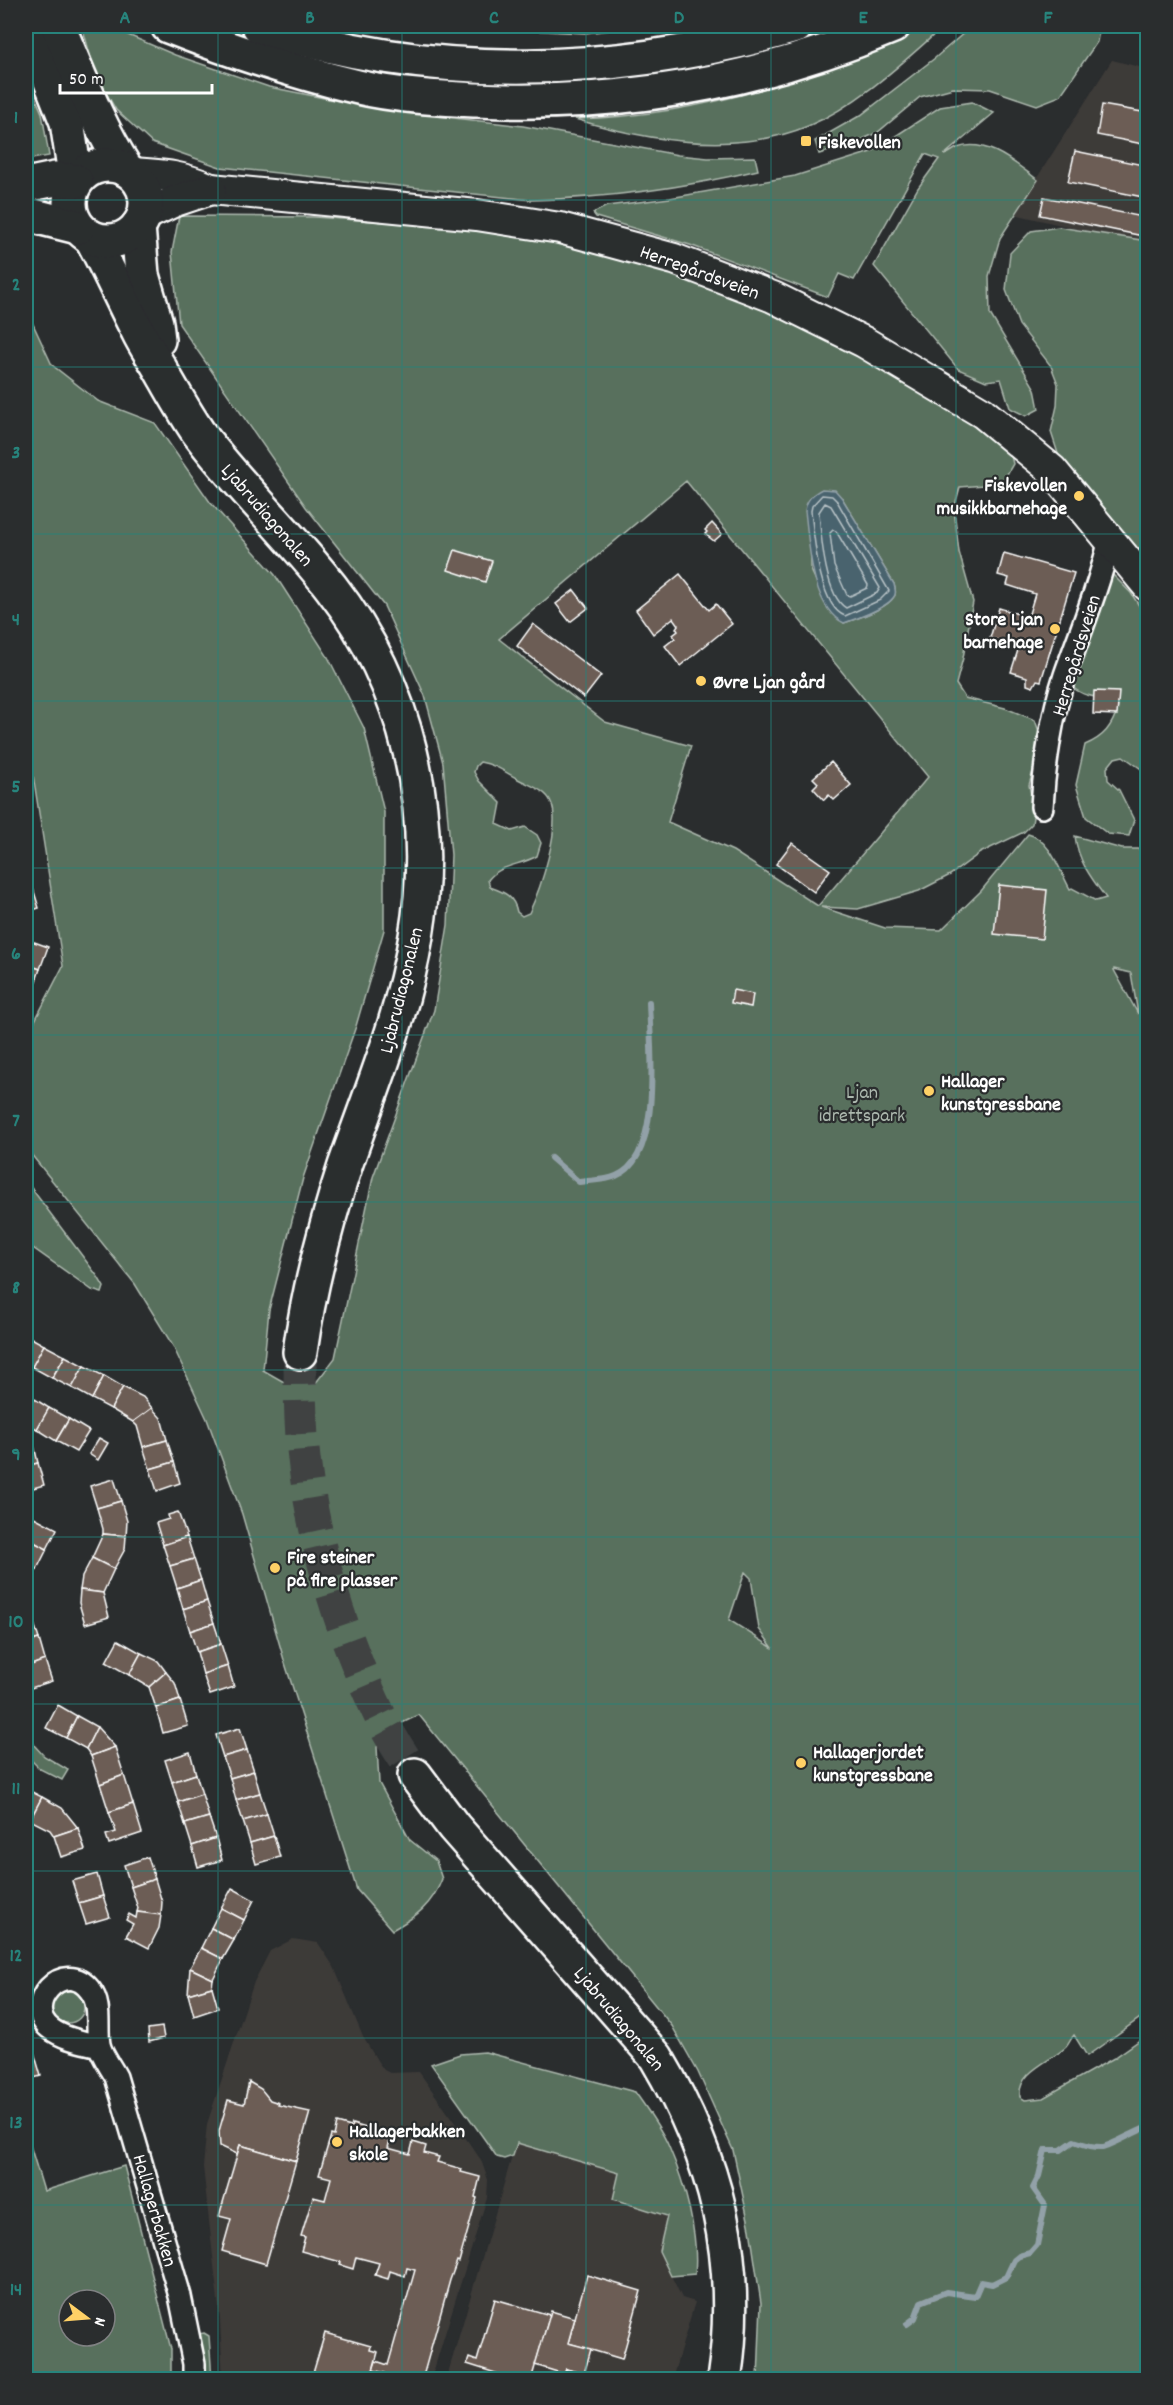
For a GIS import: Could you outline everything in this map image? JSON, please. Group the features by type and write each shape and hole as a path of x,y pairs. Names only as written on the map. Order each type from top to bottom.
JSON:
{"main road":[{"path":"26,214 84,232 99,240 116,240 125,237 141,221 146,207 143,188 68,85 29,26"},
{"path":"58,26 68,85 68,122 76,181"},
{"path":"168,26 254,57 359,87 435,98 524,102 594,99 693,87 775,68 893,26"},
{"path":"259,26 383,55 448,63 523,67 593,64 658,57 732,44 796,26"},
{"path":"84,232 72,216 69,204 76,181 94,167 116,165 129,171"},
{"path":"26,184 55,179 76,181"},
{"name":"Ljabrudiagonalen","path":"141,221 142,275 156,323 162,371"},
{"name":"Ljabrudiagonalen","path":"84,232 177,400 209,445 332,589 375,657 392,692 409,747 420,802 423,844 417,936 407,981 325,1231 314,1272 300,1352"},
{"name":"Ljabrudiagonalen","path":"415,1775 454,1827 656,2056 677,2091 695,2129 709,2169 723,2230 730,2295 726,2372"}],"street":[{"name":"Herregårdsveien","path":"129,171 166,174 211,189 445,212 541,225 621,243 717,274 810,314 864,342 983,413 1052,470 1148,586"},
{"name":"Herregårdsveien","path":"141,221 175,201 211,189"},
{"name":"Herregårdsveien","path":"1042,807 1049,753 1064,678 1085,622 1110,539"},
{"name":"Hallagerbakken","path":"99,2046 116,2077 169,2253 187,2327 194,2379"}],"shaded area":[{"path":"1112,60 1147,69 1147,245 1014,214"},
{"name":"Hallagerbakken skole","path":"293,1939 318,1943 334,1967 363,2037 378,2062 384,2070 390,2073 419,2072 481,2160 488,2180 487,2198 431,2379 223,2380 220,2319 203,2167 207,2124 254,1982 270,1951"},
{"path":"516,2143 619,2173 613,2199 667,2216 659,2251 682,2298 695,2302 672,2379 446,2380"}],"green space":[{"path":"82,26 107,26 175,55 269,87 410,113 523,126 678,155 708,158 755,157 758,170 645,191 531,200 220,167 152,143 116,110 96,76"},
{"path":"440,26 647,26 585,33"},
{"path":"925,26 944,26 897,68 845,106 808,126 780,135 751,141 692,142 632,134 575,119 666,111 755,91 841,62"},
{"path":"972,26 1096,26 1099,31 1097,42 1060,96 1037,105 990,89 953,88 920,97 878,132 853,144 819,154 815,141 861,115 935,58"},
{"path":"26,76 42,113 49,156 26,160"},
{"path":"972,102 994,113 944,155 957,148 979,146 1011,160 1038,180 1000,238 989,276 990,314 1035,389 1039,409 1026,416 1010,408 1001,379 986,381 958,369 874,266 918,188 939,159 925,154 854,280 839,274 828,297 690,245 596,217 593,213 607,206 670,198 795,176 871,152 940,107"},
{"name":"Ljan idrettspark","path":"179,216 314,217 501,230 624,253 835,340 1009,447 1013,464 1003,481 960,487 954,509 959,552 973,602 956,684 965,698 1005,708 1035,720 1042,740 1029,785 1034,810 1032,824 1024,832 980,853 950,875 919,891 858,909 821,907 885,928 941,930 981,891 1028,834 1036,837 1048,849 1070,889 1096,901 1106,898 1082,861 1075,836 1122,849 1147,849 1147,2013 1087,2056 1074,2035 1066,2047 1030,2073 1024,2080 1020,2097 1025,2100 1043,2098 1114,2058 1147,2035 1147,2379 758,2379 761,2303 750,2229 733,2150 698,2072 672,2026 419,1715 402,1723 377,1747 379,1783 410,1840 436,1861 442,1879 428,1903 409,1920 392,1930 357,1890 284,1660 242,1514 207,1419 173,1346 135,1284 26,1148 26,1038 63,966 26,730 26,309 52,365 98,401 155,423 210,502 275,575 328,657 364,728 384,812 384,930 356,1026 303,1178 269,1310 263,1370 284,1382 315,1384 335,1358 373,1177 434,1010 448,925 451,855 443,763 425,696 384,606 306,507 179,324 172,252","holes":["686,481 928,777 818,906 733,851 668,822 691,746 605,722 499,639","842,498 894,584 895,595 878,609 844,623 830,611 811,570 811,558","480,762 499,769 541,791 551,802 554,826 548,858 529,913 522,916 517,912 511,898 490,887 488,880 504,868 537,856 541,843 537,835 525,827 512,831 497,824 501,803 479,781 474,772","1114,969 1131,973 1138,1014 1114,970","745,1572 751,1578 759,1629 773,1648 729,1620"]},
{"path":"1059,227 1147,241 1148,356 1145,358 1145,392 1148,403 1147,573 1060,460 1051,432 1057,406 1058,384 1051,366 1019,325 1006,290 1010,253 1031,231"},
{"path":"1111,573 1131,593 1147,618 1147,773 1123,756 1115,758 1107,768 1108,780 1119,790 1134,820 1129,836 1108,834 1086,817 1076,785 1085,745 1106,731 1118,707 1106,700 1083,694 1072,687"},
{"path":"26,1181 98,1277 104,1287 102,1293 92,1290 26,1243"},
{"path":"33,1744 44,1756 68,1770 62,1780 40,1769 26,1755"},
{"path":"68,1991 80,1995 84,2007 80,2019 68,2023 56,2019 52,2007 56,1995"},
{"path":"485,2052 635,2092 662,2133 680,2177 693,2226 695,2274 671,2276 659,2251 667,2216 613,2199 619,2173 517,2143 513,2156 504,2159 497,2157 431,2064 460,2054"},
{"path":"26,2132 44,2191 124,2166 171,2349 171,2379 26,2379"},
{"path":"204,2333 209,2336 212,2379 204,2379 198,2334"}],"water":[{"path":"822,489 835,490 842,498 894,584 895,590 894,596 884,606 844,623 833,615 825,604 818,589 810,556 805,511 810,498"}],"building":[{"path":"1102,105 1148,113 1148,145 1097,135"},
{"path":"1075,151 1148,166 1148,198 1068,182"},
{"path":"1044,197 1148,218 1148,237 1040,215"},
{"path":"712,523 722,534 714,541 705,534 707,532 705,530"},
{"path":"455,550 492,561 485,582 448,570"},
{"path":"1004,553 1074,573 1041,681 1037,680 1033,687 1027,685 1027,677 1011,672 1019,647 990,638 999,608 1028,617 1035,594 1007,585 1009,578 998,575"},
{"path":"680,574 709,610 716,604 732,624 680,666 665,646 675,638 673,635 678,631 676,628 678,625 673,618 653,634 636,610"},
{"path":"574,590 588,608 570,622 556,604"},
{"path":"533,624 601,676 584,698 517,646"},
{"path":"1094,691 1119,692 1117,715 1093,714"},
{"path":"831,762 851,785 834,800 829,795 824,800 813,788 818,783 813,778"},
{"path":"792,843 830,870 814,892 776,864"},
{"path":"26,863 32,885 26,887"},
{"path":"32,885 39,908 26,912 26,887"},
{"path":"999,885 1047,890 1042,939 994,934"},
{"path":"26,939 48,947 40,969 26,964"},
{"path":"26,964 40,969 33,990 26,986"},
{"path":"26,986 33,990 26,1012"},
{"path":"733,990 753,994 751,1007 731,1003"},
{"path":"26,1335 44,1345 32,1367 26,1364"},
{"path":"44,1345 65,1356 52,1378 32,1367"},
{"path":"65,1356 84,1366 72,1388 52,1378"},
{"path":"84,1366 104,1376 92,1399 72,1388"},
{"path":"104,1376 123,1387 111,1409 92,1399"},
{"path":"123,1387 143,1397 152,1408 133,1422 111,1409"},
{"path":"30,1396 49,1408 37,1429 26,1423 26,1404"},
{"path":"49,1408 69,1419 56,1441 37,1429"},
{"path":"152,1408 161,1418 167,1440 143,1447 137,1426 133,1422"},
{"path":"69,1419 89,1431 76,1452 56,1441"},
{"path":"99,1438 108,1443 98,1460 89,1454"},
{"path":"167,1440 174,1462 150,1469 143,1447"},
{"path":"33,1441 38,1463 26,1466 26,1443"},
{"path":"174,1462 180,1483 157,1491 150,1469"},
{"path":"38,1463 44,1485 26,1490 26,1466"},
{"path":"114,1479 121,1501 97,1508 90,1486"},
{"path":"121,1501 127,1521 126,1536 103,1534 97,1508"},
{"path":"178,1512 187,1537 163,1545 156,1523 169,1519 168,1515"},
{"path":"34,1517 57,1529 47,1549 26,1538"},
{"path":"103,1534 126,1536 125,1549 114,1569 92,1558"},
{"path":"187,1537 194,1559 170,1566 163,1545"},
{"path":"26,1538 47,1549 37,1569 26,1563"},
{"path":"92,1558 114,1569 103,1593 80,1590 82,1577"},
{"path":"194,1559 201,1580 177,1588 170,1566"},
{"path":"26,1563 37,1569 27,1588 26,1588"},
{"path":"201,1580 207,1601 183,1609 177,1588"},
{"path":"80,1590 103,1593 109,1617 85,1624 79,1603"},
{"path":"207,1601 214,1623 190,1631 183,1609"},
{"path":"32,1617 39,1639 26,1643 26,1619"},
{"path":"214,1623 221,1644 197,1652 190,1631"},
{"path":"39,1639 45,1660 26,1667 26,1643"},
{"path":"118,1640 141,1653 129,1675 106,1662"},
{"path":"221,1644 228,1666 203,1674 197,1652"},
{"path":"141,1653 158,1661 166,1672 149,1687 129,1675"},
{"path":"45,1660 52,1681 28,1689 26,1667"},
{"path":"228,1666 234,1687 210,1695 203,1674"},
{"path":"166,1672 175,1683 180,1700 156,1708 149,1687"},
{"path":"180,1700 188,1726 163,1733 156,1708"},
{"path":"58,1705 77,1716 66,1738 46,1728"},
{"path":"77,1716 97,1727 86,1749 66,1738"},
{"path":"97,1727 115,1747 91,1756 86,1749"},
{"path":"240,1728 247,1750 223,1757 216,1735"},
{"path":"115,1747 124,1775 100,1784 91,1756"},
{"path":"247,1750 254,1771 230,1778 223,1757"},
{"path":"190,1752 196,1774 172,1782 165,1760"},
{"path":"254,1771 260,1793 236,1800 230,1778"},
{"path":"196,1774 202,1794 178,1802 172,1782"},
{"path":"124,1775 133,1804 109,1812 100,1784"},
{"path":"26,1789 42,1797 30,1820 26,1817"},
{"path":"260,1793 267,1814 243,1821 236,1800"},
{"path":"202,1794 209,1817 185,1824 178,1802"},
{"path":"42,1797 62,1808 78,1828 54,1836 50,1830 30,1820"},
{"path":"133,1804 142,1833 109,1844 106,1835 116,1832 109,1812"},
{"path":"267,1814 274,1836 250,1843 243,1821"},
{"path":"209,1817 216,1838 192,1846 185,1824"},
{"path":"78,1828 85,1850 61,1857 54,1836"},
{"path":"274,1836 280,1857 256,1864 250,1843"},
{"path":"216,1838 222,1860 198,1867 192,1846"},
{"path":"148,1857 155,1879 131,1887 124,1865"},
{"path":"97,1874 103,1896 79,1903 72,1881"},
{"path":"155,1879 162,1902 161,1915 137,1912 138,1908 131,1887"},
{"path":"232,1888 254,1900 244,1920 221,1908"},
{"path":"103,1896 110,1917 86,1924 79,1903"},
{"path":"221,1908 244,1920 234,1940 211,1928"},
{"path":"137,1912 161,1915 159,1928 149,1948 126,1936 133,1924 126,1920 129,1914 136,1918"},
{"path":"211,1928 234,1940 223,1959 201,1948"},
{"path":"201,1948 223,1959 213,1979 190,1968"},
{"path":"190,1968 213,1979 212,1987 188,1994"},
{"path":"212,1987 218,2008 194,2016 188,1994"},
{"path":"26,2025 41,2076 26,2080"},
{"path":"162,2027 164,2038 149,2042 148,2029"},
{"path":"249,2082 261,2089 270,2100 279,2103 278,2105 310,2112 296,2161 240,2145 237,2154 220,2146 219,2131 228,2100 244,2104"},
{"path":"337,2123 351,2127 352,2124 391,2135 388,2148 410,2154 413,2142 426,2146 424,2153 439,2157 437,2162 480,2177 475,2197 477,2198 459,2262 457,2261 450,2280 422,2380 396,2380 373,2370 376,2361 388,2365 415,2270 407,2268 405,2276 390,2271 388,2279 375,2275 379,2263 356,2257 353,2269 340,2265 341,2262 301,2251 305,2237 301,2236 313,2197 325,2200 331,2178 319,2175"},
{"path":"240,2145 296,2161 266,2264 222,2251 231,2219 219,2216"},
{"path":"587,2275 641,2291 622,2359 568,2343"},
{"path":"495,2299 550,2315 531,2380 518,2380 467,2364 469,2358 477,2361"},
{"path":"551,2311 575,2318 568,2343 591,2349 584,2374 566,2369 564,2374 535,2365"},
{"path":"325,2333 371,2346 370,2350 378,2352 373,2370 385,2373 383,2380 311,2380"},
{"path":"566,2369 588,2375 586,2380 563,2380"}],"waterway":[{"path":"551,1158 579,1182 612,1178 631,1165 642,1147 648,1124 651,1097 649,1002"},
{"path":"907,2324 915,2318 921,2302 946,2292 975,2296 981,2282 992,2284 1006,2277 1014,2260 1030,2253 1037,2245 1045,2205 1033,2188 1039,2176 1045,2150 1061,2150 1074,2141 1103,2147 1148,2127"}],"tunnel":[{"path":"300,1352 303,1453 316,1532 324,1564 355,1660 389,1734 415,1775"}],"place":[{"name":"Fiskevollen","path":"806,141"},
{"name":"Fiskevollen musikkbarnehage","path":"1079,496"},
{"name":"Store Ljan barnehage","path":"1055,629"},
{"name":"Øvre Ljan gård","path":"701,681"},
{"name":"Hallager kunstgressbane","path":"929,1091"},
{"name":"Fire steiner på fire plasser","path":"275,1568"},
{"name":"Hallagerjordet kunstgressbane","path":"801,1763"},
{"name":"Hallagerbakken skole","path":"337,2142"}]}
